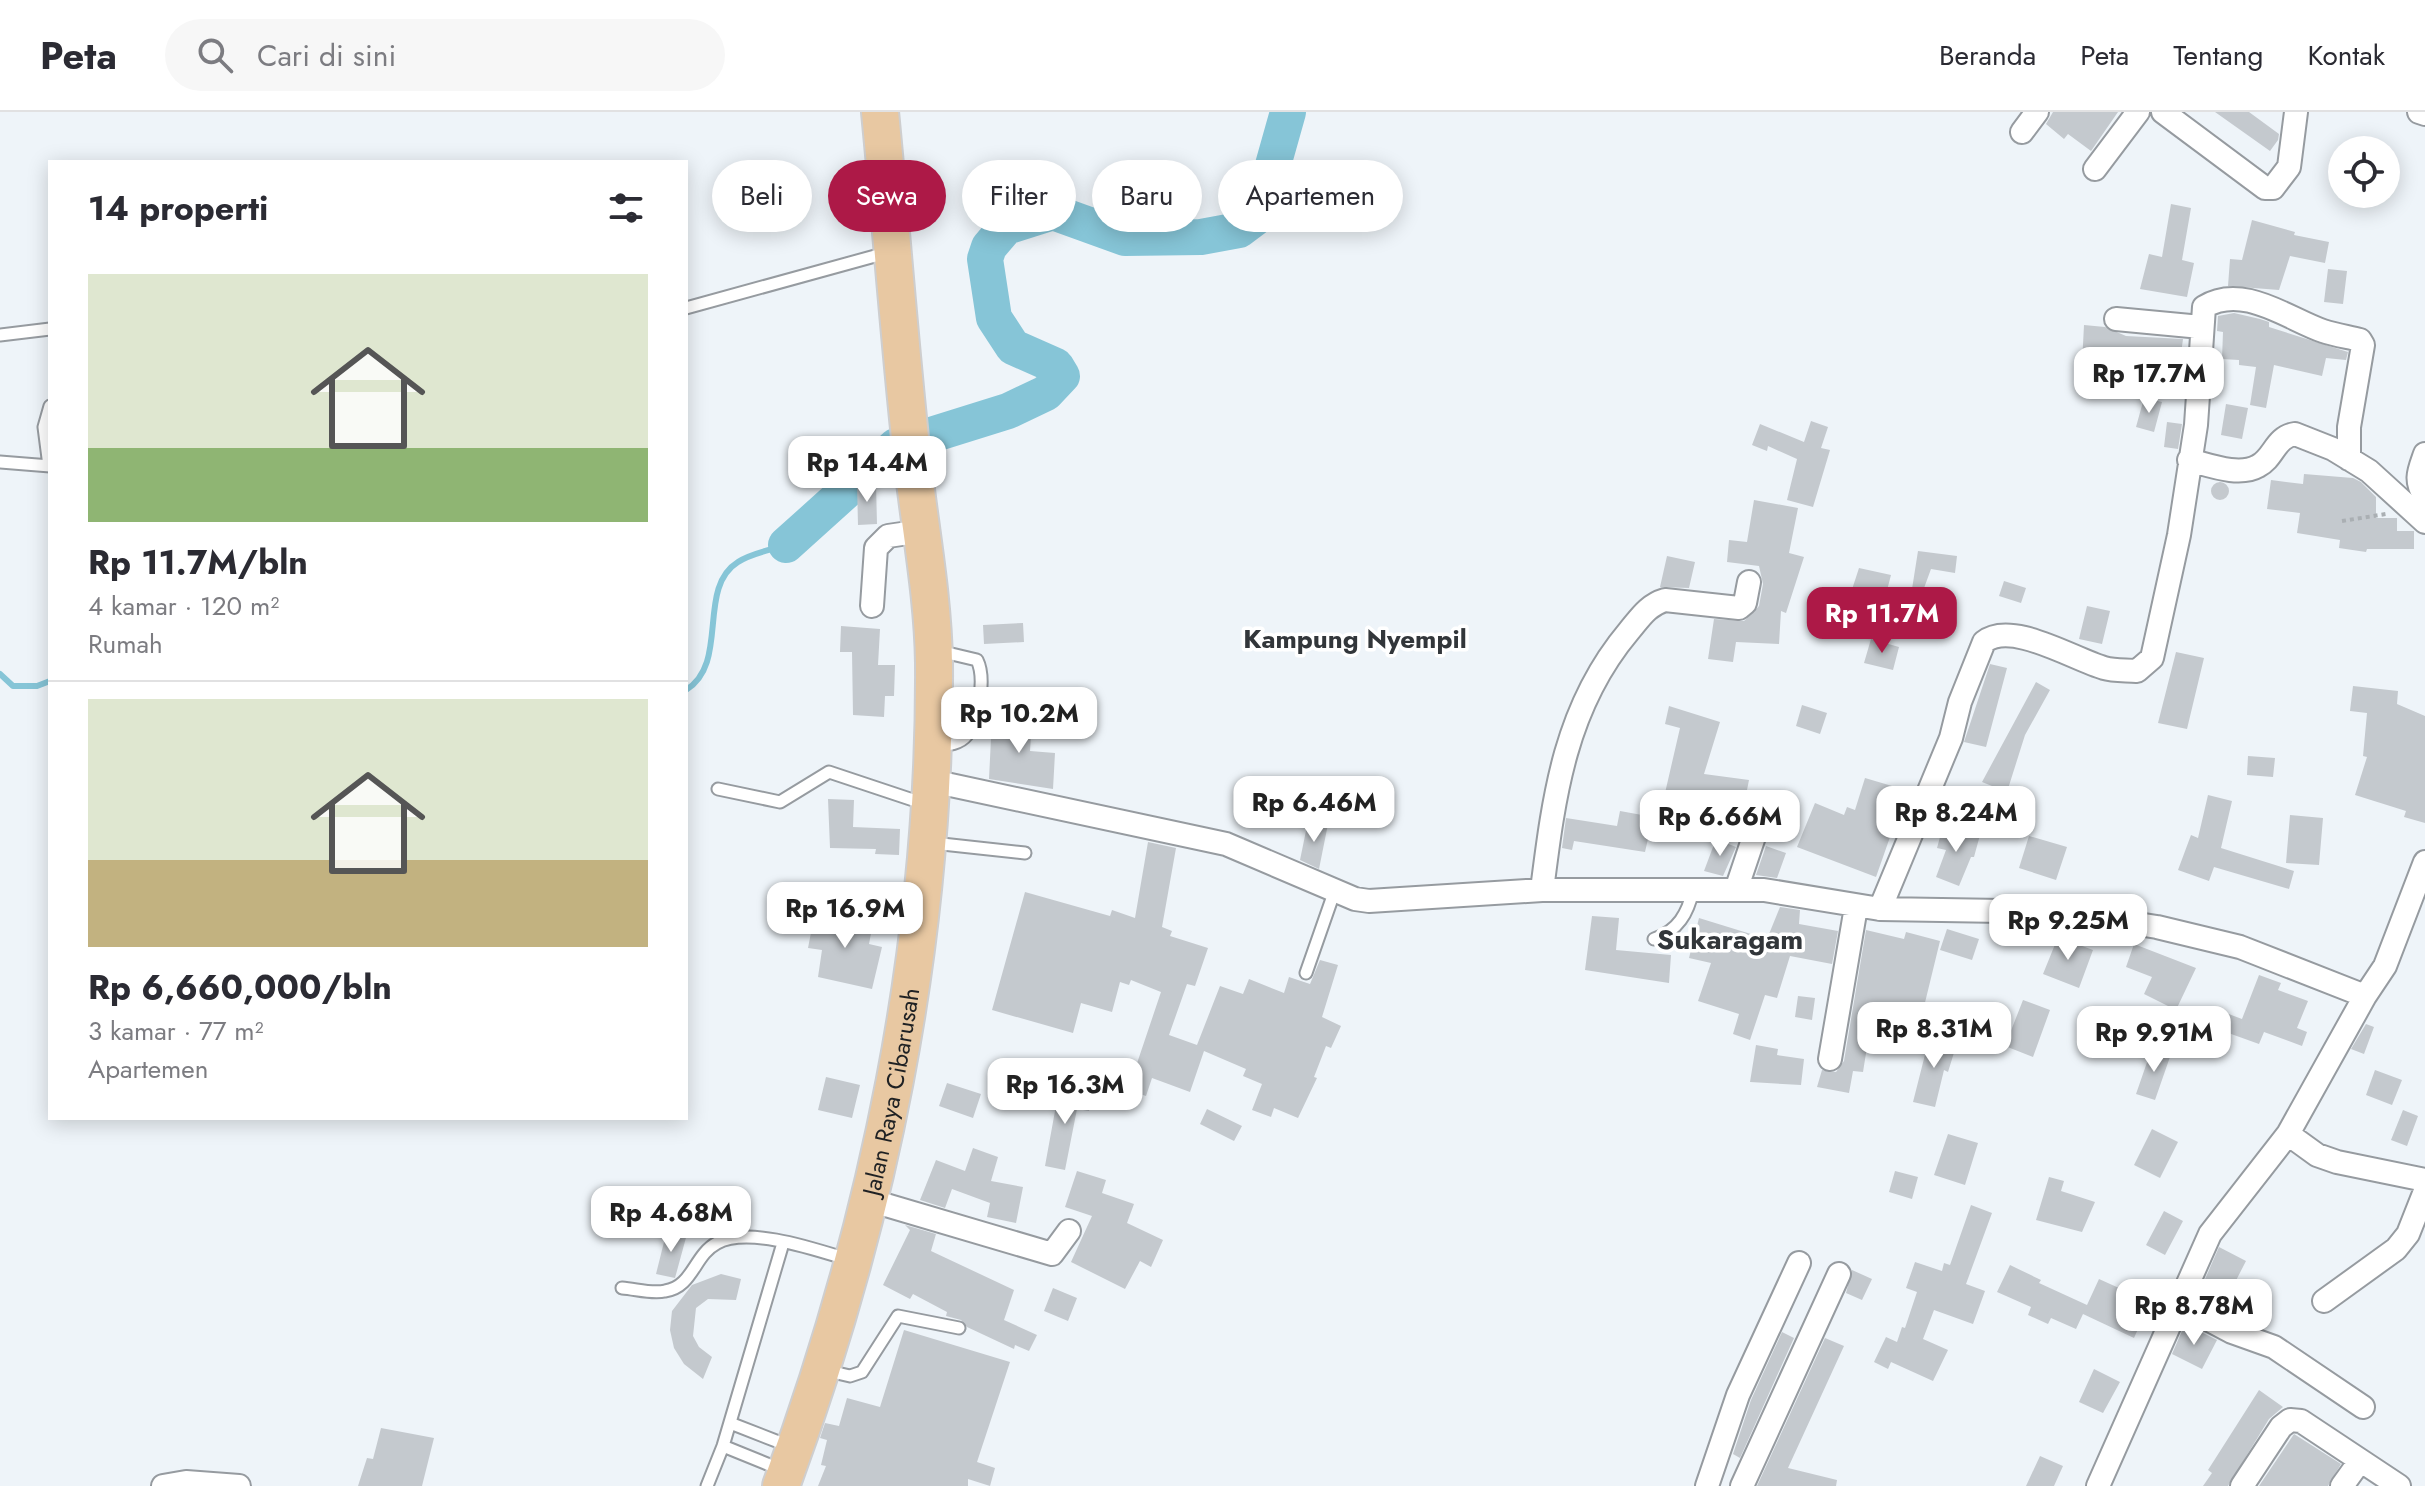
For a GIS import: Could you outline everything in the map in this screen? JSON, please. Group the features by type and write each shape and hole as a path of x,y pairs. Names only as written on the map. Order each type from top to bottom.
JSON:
{"main road":[{"name":"Jalan Raya Cibarusah","path":"787,1469 823,1369 869,1200 913,981 928,842 933,651 908,426 880,112"}],"street":[{"path":"2022,132 2037,112"},
{"path":"2095,169 2138,112"},
{"path":"2163,112 2265,188 2273,188 2289,167 2296,112"},
{"path":"2419,112 2425,114"},
{"path":"1880,909 1951,738 1960,702 1984,642 2002,633 2025,638 2107,669 2137,671 2152,658 2176,549 2201,383 2204,307 2234,300 2267,306 2324,332 2360,340 2363,345 2349,427 2349,459"},
{"path":"2116,319 2201,327"},
{"path":"2189,460 2227,469 2250,469 2270,456 2277,443 2295,434 2349,459 2422,507"},
{"path":"2422,507 2417,476 2425,454"},
{"path":"872,606 876,548 888,536 922,531"},
{"path":"1542,890 1554,796 1575,717 1619,643 1655,603 1665,600 1739,608 1745,603 1749,582"},
{"path":"931,778 1226,844 1355,899 1385,902 1542,890 1693,889 1783,891 1856,907 1880,909 2061,912 2157,927 2240,947 2365,996"},
{"path":"1736,890 1765,804"},
{"path":"2098,1486 2210,1234 2288,1134 2385,966 2420,887 2425,862"},
{"path":"1830,1059 1856,907"},
{"path":"2288,1134 2317,1155 2337,1162 2425,1180"},
{"path":"2324,1301 2396,1249 2408,1234 2425,1191"},
{"path":"869,1200 1052,1254 1069,1231"},
{"path":"1707,1486 1738,1395 1799,1263"},
{"path":"1742,1486 1839,1274"},
{"path":"2181,1305 2232,1332 2274,1347 2363,1407"},
{"path":"2242,1486 2281,1427 2290,1420 2301,1421 2399,1486"},
{"path":"2342,1486 2360,1461"},
{"path":"163,1486 186,1482 239,1486"}],"lane":[{"path":"688,307 894,251"},
{"path":"0,335 48,329"},
{"path":"48,413 44,427 48,453"},
{"path":"0,462 48,466"},
{"path":"718,789 780,802 829,772 931,778 954,744 966,736 980,694 981,668 977,660 964,655 933,651"},
{"path":"928,842 1025,853"},
{"path":"1654,939 1669,934 1680,922 1690,905 1693,889"},
{"path":"1306,973 1335,890"},
{"path":"622,1288 664,1292 676,1288 686,1282 704,1252 723,1240 756,1238 854,1261"},
{"path":"707,1486 723,1446 783,1243"},
{"path":"823,1369 850,1376 862,1372 898,1316 959,1328"},
{"path":"730,1423 787,1469"},
{"path":"723,1446 787,1469"}],"path":[{"path":"2342,521 2422,507"}],"building":[{"path":"2053,112 2118,112 2091,151 2068,134 2064,139 2046,124"},
{"path":"2215,112 2249,112 2279,134 2278,140 2270,151"},
{"path":"2171,204 2191,208 2182,260 2194,263 2187,297 2140,289 2149,254 2162,257"},
{"path":"2252,220 2295,232 2294,235 2329,242 2325,263 2290,256 2279,290 2228,286 2230,259 2242,260"},
{"path":"2328,269 2347,271 2343,304 2324,302"},
{"path":"2234,313 2269,322 2269,327 2348,352 2346,360 2326,358 2322,376 2274,365 2266,408 2250,405 2256,367 2239,365 2239,360 2222,359 2223,332 2217,331 2218,316"},
{"path":"2084,325 2105,327 2126,336 2183,339 2178,376 2157,373 2158,364 2125,362 2125,369 2082,364"},
{"path":"2144,398 2162,402 2154,432 2136,427"},
{"path":"2226,404 2248,408 2242,439 2221,435"},
{"path":"1811,421 1828,427 1821,448 1830,450 1813,507 1787,500 1797,459 1768,446 1767,451 1752,445 1760,424 1804,442"},
{"path":"2167,422 2182,424 2178,449 2164,447"},
{"path":"2304,474 2353,478 2361,482 2376,497 2376,518 2397,518 2397,531 2414,531 2414,549 2367,549 2366,552 2339,548 2340,540 2297,533 2300,513 2267,509 2271,480 2303,484"},
{"path":"2216,482 2224,482 2229,491 2227,498 2216,500 2211,495 2211,487"},
{"path":"857,484 876,484 877,524 858,525"},
{"path":"1754,500 1798,508 1789,553 1804,557 1786,613 1781,611 1779,644 1736,642 1733,662 1708,659 1714,619 1744,621 1759,606 1763,584 1759,566 1727,562 1729,540 1747,542"},
{"path":"1918,551 1957,556 1955,573 1931,569 1916,610 1909,608"},
{"path":"1667,556 1695,562 1689,588 1660,587"},
{"path":"1859,568 1891,575 1885,598 1880,597 1869,626 1843,617"},
{"path":"2004,581 2026,588 2021,603 1999,596"},
{"path":"2087,606 2110,611 2102,644 2079,639"},
{"path":"1023,623 1024,642 984,644 983,625"},
{"path":"841,626 880,629 878,665 895,665 894,696 885,696 884,717 853,715 852,652 840,652"},
{"path":"1871,639 1899,647 1893,670 1864,663"},
{"path":"2176,652 2204,658 2187,729 2158,723"},
{"path":"1990,664 2007,668 1986,747 1964,742"},
{"path":"2036,682 2050,690 2025,735 2007,792 1982,782"},
{"path":"2353,686 2398,691 2397,704 2425,716 2425,823 2404,817 2406,811 2355,795 2367,757 2363,756 2367,713 2350,711"},
{"path":"1802,705 1827,713 1820,734 1796,726"},
{"path":"1669,706 1720,722 1704,774 1749,780 1746,795 1737,794 1730,823 1662,806 1680,728 1665,724"},
{"path":"992,718 1032,720 1030,751 1055,753 1053,789 989,779"},
{"path":"2248,756 2275,758 2273,777 2247,775"},
{"path":"1865,778 1892,786 1882,816 1896,820 1876,877 1797,847 1815,803 1844,815 1847,807 1855,810"},
{"path":"2208,795 2232,801 2221,848 2294,871 2289,889 2214,867 2209,881 2178,870 2191,835 2198,838"},
{"path":"828,799 854,800 853,827 900,829 899,855 875,854 876,849 830,848"},
{"path":"1620,811 1653,817 1645,852 1574,841 1572,850 1562,848 1566,818 1617,826"},
{"path":"2290,815 2323,818 2319,865 2286,863"},
{"path":"1308,821 1328,824 1319,869 1300,860"},
{"path":"1943,826 1980,835 1974,857 1971,857 1959,886 1936,877 1946,850 1937,848"},
{"path":"2029,836 2067,847 2056,880 2019,868"},
{"path":"1716,839 1736,847 1723,876 1704,871"},
{"path":"1148,842 1176,848 1162,927 1172,931 1170,936 1208,948 1195,986 1187,984 1169,1035 1197,1045 1220,986 1243,994 1249,979 1284,993 1289,977 1310,984 1320,960 1338,965 1322,1017 1341,1026 1331,1048 1326,1046 1314,1077 1317,1078 1298,1118 1274,1108 1271,1117 1252,1110 1262,1084 1243,1076 1246,1069 1204,1051 1190,1092 1152,1078 1146,1096 1128,1090 1161,992 1131,980 1129,985 1120,982 1112,1012 1081,1003 1073,1033 992,1010 1025,892 1110,916 1112,910 1135,918"},
{"path":"1766,846 1786,853 1777,878 1756,875"},
{"path":"1780,907 1800,910 1799,924 1838,931 1832,964 1790,956 1777,998 1765,995 1750,1040 1733,1034 1739,1014 1698,1001 1711,963 1689,958 1699,918 1767,939"},
{"path":"815,912 873,923 869,944 882,947 872,989 818,977 822,950 808,948"},
{"path":"1592,916 1619,918 1616,950 1671,955 1669,983 1585,970"},
{"path":"1947,929 1979,939 1972,960 1940,950"},
{"path":"1866,930 1904,939 1906,932 1940,941 1921,1019 1877,1005 1875,1010 1868,1008 1862,1046 1867,1047 1863,1072 1853,1071 1849,1093 1817,1087 1822,1070 1836,1072 1844,1061"},
{"path":"2058,937 2093,950 2079,988 2043,974"},
{"path":"2134,944 2196,968 2176,1010 2144,994 2152,977 2126,967"},
{"path":"2259,975 2281,983 2278,990 2308,1001 2297,1028 2307,1032 2302,1046 2264,1032 2259,1044 2220,1030 2226,1013 2242,1019"},
{"path":"1798,996 1815,998 1812,1020 1795,1017"},
{"path":"2023,1000 2050,1010 2033,1057 2005,1046"},
{"path":"2366,1024 2374,1027 2364,1054 2351,1049"},
{"path":"1930,1035 1957,1043 1948,1072 1944,1070 1935,1107 1913,1102"},
{"path":"1756,1045 1778,1049 1777,1055 1804,1059 1801,1085 1750,1082"},
{"path":"2152,1048 2171,1054 2155,1100 2136,1094"},
{"path":"2375,1070 2402,1080 2392,1105 2366,1095"},
{"path":"826,1077 860,1085 852,1118 818,1110"},
{"path":"947,1083 981,1094 973,1118 939,1106"},
{"path":"1059,1089 1092,1096 1089,1111 1077,1109 1065,1170 1045,1166"},
{"path":"1207,1109 1242,1126 1234,1141 1200,1124"},
{"path":"2403,1110 2418,1116 2407,1146 2391,1140"},
{"path":"2152,1129 2178,1142 2160,1178 2134,1165"},
{"path":"1948,1134 1978,1143 1965,1185 1934,1175"},
{"path":"973,1148 998,1157 991,1181 1023,1187 1016,1223 987,1217 990,1203 952,1189 945,1208 920,1200 936,1160 965,1171"},
{"path":"1077,1171 1106,1180 1102,1193 1134,1204 1127,1223 1163,1240 1151,1267 1140,1261 1125,1289 1071,1262 1092,1216 1065,1207"},
{"path":"1895,1171 1918,1177 1912,1199 1889,1192"},
{"path":"2049,1177 2064,1181 2061,1191 2095,1202 2082,1232 2036,1220"},
{"path":"1971,1205 1992,1213 1966,1284 1985,1291 1973,1324 1934,1310 1923,1339 1948,1350 1933,1381 1891,1362 1888,1369 1874,1362 1886,1337 1897,1342 1902,1327 1905,1328 1917,1292 1906,1288 1915,1262 1942,1271 1944,1263 1950,1265"},
{"path":"2164,1211 2183,1221 2165,1255 2146,1245"},
{"path":"905,1225 936,1234 931,1251 1014,1290 1004,1320 1037,1335 1029,1351 1015,1345 1014,1349 967,1327 961,1320 946,1316 947,1312 913,1294 910,1299 883,1285 910,1230"},
{"path":"667,1230 687,1234 675,1278 656,1274"},
{"path":"2219,1247 2246,1261 2227,1298 2202,1286"},
{"path":"2010,1265 2041,1280 2039,1283 2087,1305 2099,1279 2150,1302 2134,1338 2083,1314 2076,1329 2051,1318 2048,1324 2028,1315 2031,1307 1997,1292"},
{"path":"1852,1270 1872,1279 1862,1300 1846,1293"},
{"path":"721,1274 741,1279 736,1300 708,1299 696,1308 693,1336 699,1347 712,1357 703,1379 684,1364 674,1348 670,1330 672,1311 692,1285"},
{"path":"1053,1288 1077,1298 1068,1321 1044,1311"},
{"path":"2185,1324 2217,1340 2202,1369 2172,1354"},
{"path":"904,1330 1010,1362 977,1462 995,1468 990,1486 968,1479 968,1486 818,1486 826,1466 821,1465 827,1440 820,1438 825,1423 839,1426 847,1398 880,1407"},
{"path":"1782,1332 1794,1338 1740,1458 1733,1454 1751,1400"},
{"path":"1825,1338 1844,1346 1788,1468 1837,1480 1836,1486 1757,1486"},
{"path":"2094,1369 2120,1382 2103,1413 2079,1402"},
{"path":"2259,1390 2283,1407 2269,1419 2228,1486 2203,1486 2212,1473 2208,1470"},
{"path":"381,1428 434,1438 422,1486 358,1486 367,1458 373,1459"},
{"path":"2294,1434 2341,1464 2328,1486 2259,1486"},
{"path":"2040,1456 2063,1466 2054,1486 2026,1486"}],"waterway":[{"path":"786,545 896,446 1008,411 1046,393 1062,376 1056,366 1013,347 994,318 985,259 989,247 1006,227 1053,212 1125,238 1201,237 1239,230 1259,215 1288,112"},
{"path":"688,688 699,678 707,662 718,589 726,574 743,559 786,545"},
{"path":"0,674 13,686 37,686 48,682"}],"district":[{"name":"Kampung Nyempil","path":"1355,639"},
{"name":"Sukaragam","path":"1730,939"}]}
